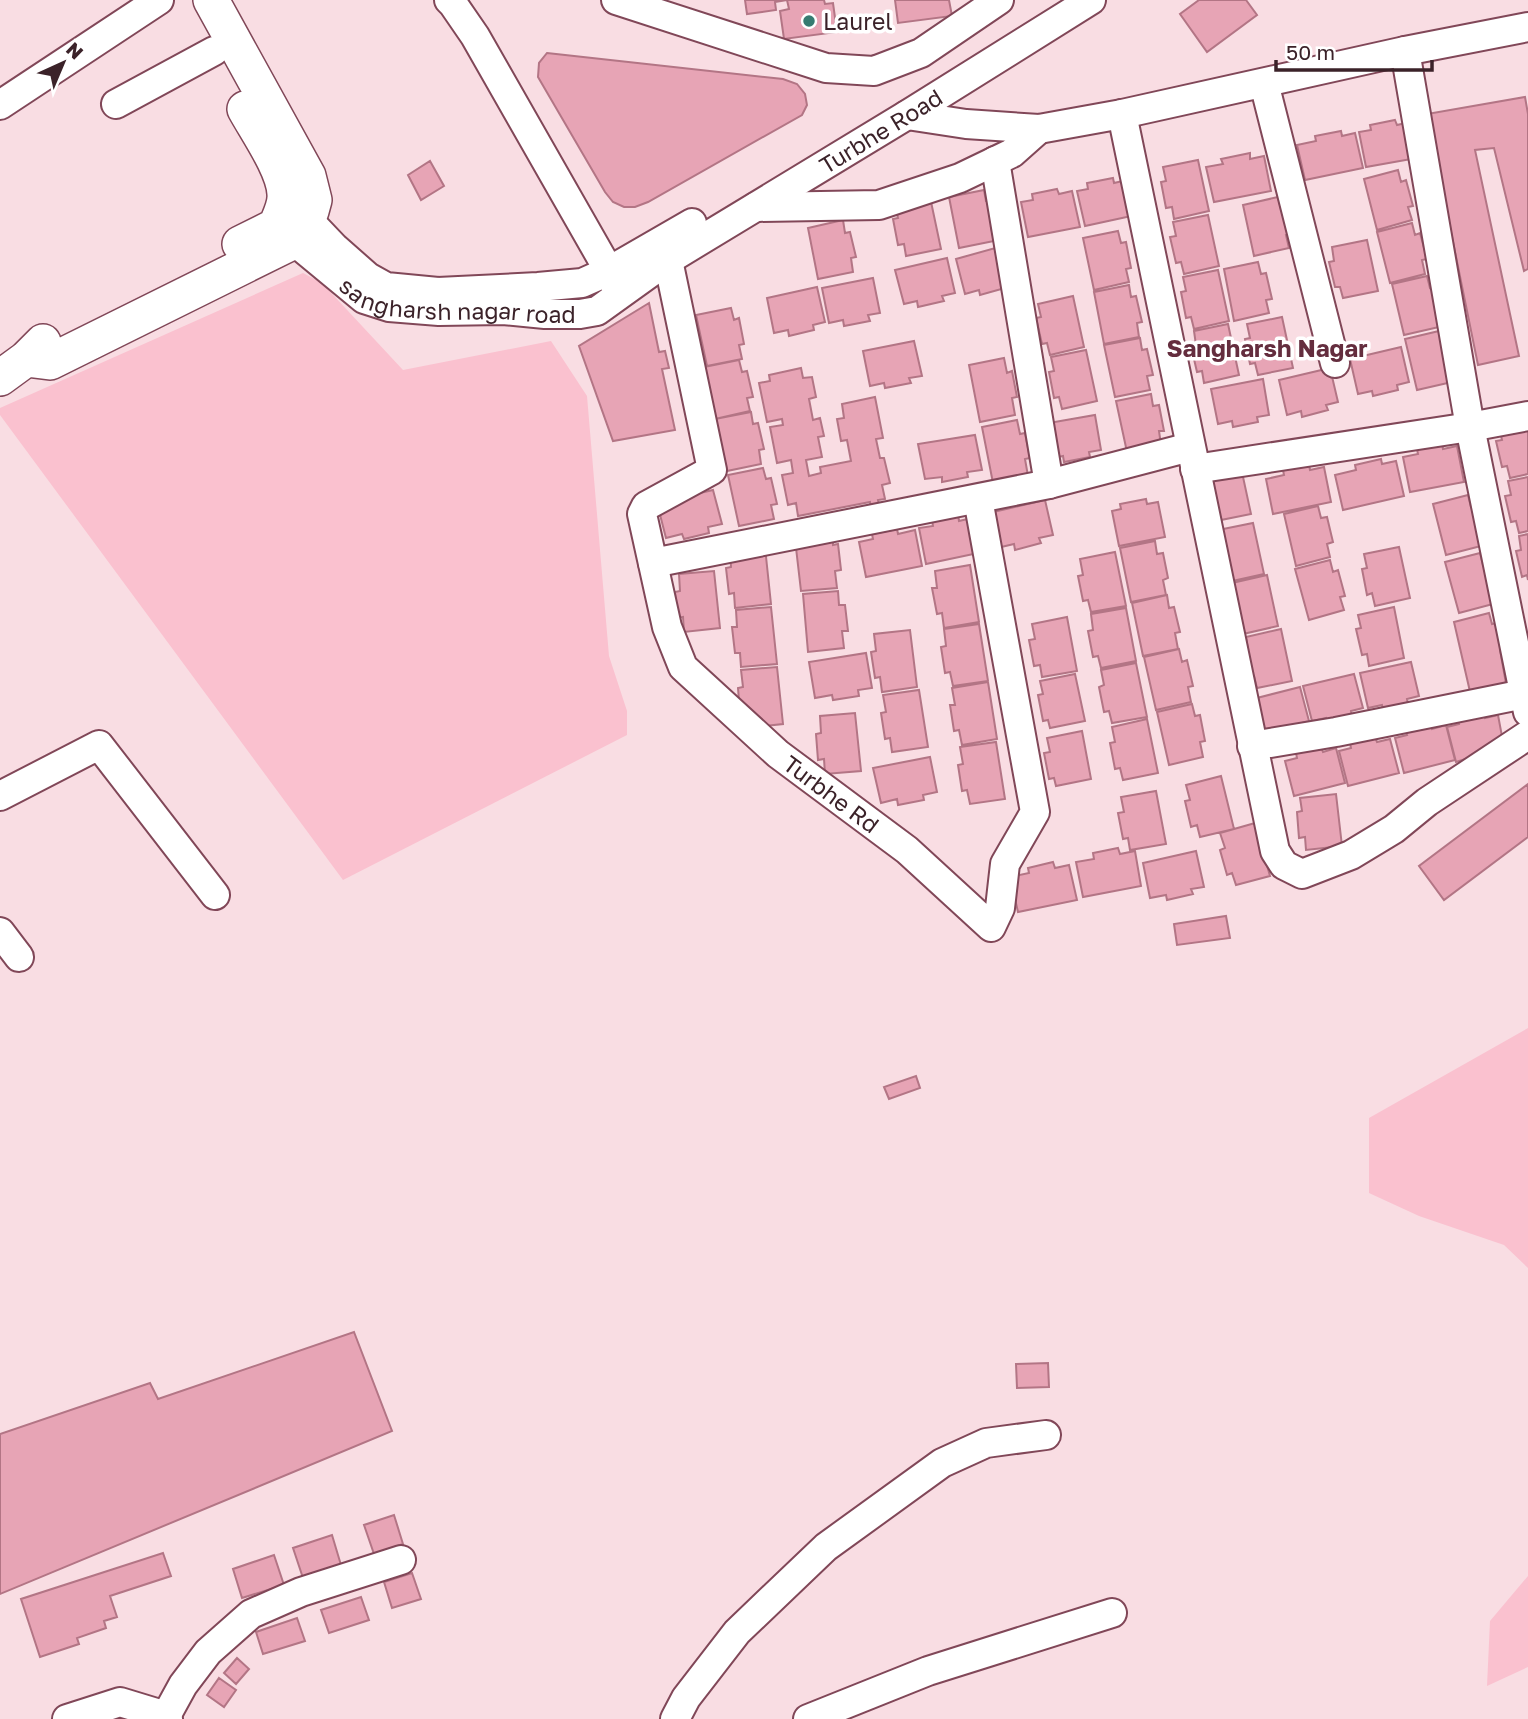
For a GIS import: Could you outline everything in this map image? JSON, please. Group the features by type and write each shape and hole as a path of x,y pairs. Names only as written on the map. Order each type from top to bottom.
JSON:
{"main road":[{"path":"186,0 282,178 291,220"},
{"path":"13,369 42,343 311,212 314,200 309,176 211,0"}],"street":[{"path":"0,105 159,0"},
{"path":"616,0 826,68 874,71 922,53 999,0"},
{"path":"615,283 1058,0"},
{"name":"Turbhe Road","path":"668,260 1091,0"},
{"path":"453,1 615,283"},
{"path":"907,115 965,124 1039,129 1122,114 1405,51 1528,27"},
{"path":"116,104 214,51"},
{"path":"1252,746 1526,703 1470,427 1405,51"},
{"path":"1264,83 1335,363"},
{"path":"1122,114 1275,851 1284,864 1302,874 1351,855 1394,829 1427,802 1528,735"},
{"path":"755,207 879,205 960,178 1012,153 1039,129"},
{"path":"995,161 1049,484"},
{"path":"291,220 334,247 369,277 386,287 438,292 615,283 668,260"},
{"name":"Turbhe Rd","path":"668,260 712,470 646,506 642,514 667,627 682,667 778,754 907,850 991,927 1000,908 1005,864 1035,812 978,499"},
{"path":"653,563 1193,458 1470,427 1528,415"},
{"path":"0,796 99,745 215,895"},
{"path":"0,932 19,957"},
{"path":"675,1719 686,1698 737,1632 826,1547 942,1463 986,1443 1046,1435"},
{"path":"67,1719 120,1702 167,1718 183,1685 208,1652 251,1614 301,1591 401,1560"},
{"path":"808,1719 928,1671 1112,1613"}],"shaded area":[{"path":"303,273 322,283 403,370 551,341 587,396 609,656 627,711 627,735 343,880 0,415 0,408"},
{"path":"1528,1028 1528,1268 1504,1245 1419,1216 1369,1193 1369,1118"},
{"path":"1528,1576 1528,1667 1487,1686 1490,1621"}],"building":[{"name":"Laurel","path":"745,0 787,0 775,2 776,10 747,14"},
{"name":"Laurel","path":"787,0 824,0 825,4 833,3 837,32 784,39 780,11 789,9"},
{"path":"895,0 949,0 952,16 898,23"},
{"path":"1199,0 1246,0 1257,15 1207,52 1180,14"},
{"path":"547,53 783,79 797,84 805,94 807,105 802,115 648,202 635,207 624,207 613,202 605,192 538,77 539,63"},
{"path":"1525,97 1528,114 1528,269 1524,271 1494,148 1475,150 1519,356 1478,365 1427,114"},
{"path":"1395,120 1397,125 1410,122 1417,158 1366,167 1359,132 1371,130 1370,125"},
{"path":"1341,131 1342,136 1355,133 1363,168 1305,180 1297,145 1316,141 1315,136"},
{"path":"1250,153 1250,159 1264,156 1271,191 1214,202 1206,167 1223,164 1221,159"},
{"path":"1198,160 1209,211 1174,219 1172,207 1166,208 1161,182 1166,181 1163,167"},
{"path":"430,161 444,186 421,200 408,175"},
{"path":"1398,170 1401,182 1406,180 1413,206 1408,207 1412,220 1377,230 1364,179"},
{"path":"1113,178 1114,183 1127,180 1136,215 1085,226 1077,191 1088,189 1087,183"},
{"path":"1057,189 1059,194 1072,191 1080,227 1028,237 1021,202 1033,200 1032,194"},
{"path":"984,190 986,201 991,201 997,226 991,227 994,241 959,248 949,197"},
{"path":"930,197 941,249 906,256 904,244 898,245 893,219 898,218 895,205"},
{"path":"1278,197 1281,209 1286,208 1291,234 1286,235 1289,248 1254,256 1243,205"},
{"path":"1208,215 1219,266 1184,274 1181,262 1176,263 1170,237 1176,236 1173,222"},
{"path":"843,220 845,233 850,232 856,257 851,258 853,272 818,279 808,228"},
{"path":"1412,223 1415,235 1420,233 1427,259 1422,260 1425,274 1390,283 1377,232"},
{"path":"1118,231 1121,243 1126,242 1131,268 1126,269 1129,282 1094,290 1083,238"},
{"path":"1367,240 1378,291 1343,298 1340,287 1335,287 1329,262 1334,261 1332,247"},
{"path":"1006,245 1005,288 980,295 979,290 965,294 956,259"},
{"path":"947,258 955,293 942,296 944,301 918,307 917,301 904,304 895,270"},
{"path":"1258,262 1261,274 1266,273 1272,299 1266,300 1269,313 1234,321 1224,269"},
{"path":"1218,270 1229,321 1194,329 1191,317 1186,318 1181,292 1186,291 1183,277"},
{"path":"1427,276 1430,288 1435,287 1441,312 1436,314 1439,327 1404,335 1392,284"},
{"path":"873,278 880,313 868,315 870,321 844,326 843,320 829,323 822,288"},
{"path":"1129,285 1131,297 1136,296 1142,322 1137,323 1139,337 1104,344 1094,292"},
{"path":"817,287 825,322 813,325 814,330 789,336 788,330 774,333 767,298"},
{"path":"1073,296 1084,347 1050,355 1047,343 1042,344 1036,318 1041,317 1038,304"},
{"path":"649,303 659,352 665,351 669,368 662,369 675,430 613,441 579,346"},
{"path":"731,308 734,320 739,318 744,344 739,345 742,359 707,366 696,315"},
{"path":"1282,317 1293,368 1258,375 1255,363 1250,364 1245,339 1250,338 1247,324"},
{"path":"1228,324 1239,375 1204,383 1202,371 1197,372 1191,346 1196,345 1194,331"},
{"path":"1439,331 1452,382 1417,390 1405,339"},
{"path":"1140,338 1142,350 1147,349 1153,375 1147,376 1150,390 1115,397 1104,345"},
{"path":"914,341 922,376 909,378 911,383 885,388 884,383 870,386 863,351"},
{"path":"1401,347 1409,382 1397,385 1398,390 1373,396 1372,391 1358,394 1350,359"},
{"path":"1086,350 1097,401 1062,409 1059,397 1054,398 1049,372 1054,371 1051,357"},
{"path":"1004,358 1007,373 1012,371 1017,397 1012,398 1015,415 980,422 969,365"},
{"path":"739,360 742,372 747,371 753,397 747,398 750,411 715,419 704,367"},
{"path":"801,368 803,378 812,377 816,397 809,399 813,420 820,418 824,436 818,437 822,457 806,460 809,476 821,473 820,467 851,461 847,440 841,441 837,419 844,418 842,404 875,397 883,438 876,439 890,483 882,485 885,499 878,500 880,508 871,509 870,502 798,516 796,503 788,505 782,475 793,473 791,460 777,463 770,427 783,425 782,419 767,422 759,383 770,381 769,375"},
{"path":"1330,368 1338,402 1326,405 1328,410 1302,417 1301,411 1287,415 1279,380"},
{"path":"1263,379 1269,415 1257,417 1258,422 1233,427 1232,421 1218,424 1211,389"},
{"path":"1151,394 1153,406 1159,405 1164,431 1159,431 1161,445 1127,452 1116,401"},
{"path":"751,412 753,424 758,423 764,449 759,450 761,464 727,471 715,419"},
{"path":"1095,415 1101,450 1089,452 1090,457 1064,462 1063,456 1049,459 1043,424"},
{"path":"1017,420 1020,434 1025,433 1030,458 1025,459 1028,476 993,483 982,427"},
{"path":"1528,420 1528,474 1510,478 1507,466 1502,467 1496,441 1502,440 1499,427"},
{"path":"975,435 982,470 967,472 968,477 942,482 942,477 925,479 918,444"},
{"path":"1442,444 1443,449 1457,446 1464,482 1410,492 1403,457 1418,454 1417,449"},
{"path":"1381,459 1382,464 1396,461 1404,496 1343,510 1335,475 1356,470 1355,465"},
{"path":"1240,463 1251,514 1216,521 1205,470"},
{"path":"1309,465 1310,470 1324,467 1331,502 1273,514 1266,479 1284,475 1283,470"},
{"path":"763,468 766,479 771,478 777,504 771,505 774,519 739,526 728,475"},
{"path":"1528,477 1528,531 1519,533 1516,521 1511,522 1505,496 1511,495 1508,481"},
{"path":"713,490 722,524 708,527 709,533 684,539 682,534 666,538 657,503"},
{"path":"1468,495 1471,507 1476,506 1481,546 1446,555 1433,504"},
{"path":"1146,499 1147,504 1158,502 1165,537 1119,546 1112,511 1121,509 1120,504"},
{"path":"1045,500 1053,535 1039,538 1041,543 1015,550 1014,544 997,548 989,513"},
{"path":"1318,506 1321,518 1327,517 1333,542 1327,544 1330,557 1296,566 1284,514"},
{"path":"958,515 959,521 976,517 983,552 926,564 919,528 933,526 932,520"},
{"path":"1253,523 1264,574 1228,582 1218,530"},
{"path":"897,529 898,534 915,530 922,566 866,577 859,542 873,539 872,534"},
{"path":"833,533 833,545 838,544 841,570 835,571 837,588 801,591 795,539"},
{"path":"1528,534 1528,580 1527,575 1522,577 1516,551 1521,550 1519,536"},
{"path":"1155,541 1157,554 1163,553 1168,578 1163,580 1166,595 1131,602 1120,548"},
{"path":"765,547 771,604 735,608 734,593 729,594 726,568 731,567 730,550"},
{"path":"1399,547 1410,598 1375,606 1372,593 1367,595 1362,569 1367,568 1364,554"},
{"path":"1115,552 1126,606 1091,612 1088,600 1083,601 1078,576 1083,575 1080,559"},
{"path":"1480,553 1483,565 1488,563 1493,604 1459,613 1445,562"},
{"path":"1330,560 1333,572 1338,570 1345,596 1340,597 1344,610 1309,620 1295,569"},
{"path":"970,565 979,622 944,628 942,613 937,614 932,588 937,588 935,571"},
{"path":"714,571 720,628 684,632 683,617 677,618 675,592 680,591 679,574"},
{"path":"1267,575 1278,626 1243,634 1232,583"},
{"path":"838,591 839,605 845,605 848,631 842,631 844,648 808,652 803,594"},
{"path":"1167,595 1169,608 1174,607 1180,632 1175,633 1178,649 1143,656 1132,603"},
{"path":"771,607 777,664 741,667 740,653 735,653 732,627 737,627 736,610"},
{"path":"1394,607 1404,658 1369,666 1367,654 1362,655 1356,629 1361,628 1358,615"},
{"path":"1126,608 1136,661 1101,668 1098,656 1093,657 1088,631 1093,630 1091,614"},
{"path":"1489,613 1492,624 1497,623 1505,648 1500,650 1507,689 1471,696 1454,622"},
{"path":"1067,617 1077,671 1042,677 1040,665 1034,666 1029,640 1035,639 1032,624"},
{"path":"979,624 988,681 953,686 950,672 945,673 941,647 946,646 944,629"},
{"path":"1281,629 1292,681 1257,688 1254,676 1249,677 1243,652 1248,650 1246,637"},
{"path":"910,630 917,687 882,692 880,677 875,678 871,652 876,651 874,634"},
{"path":"1179,649 1182,662 1187,660 1193,686 1188,687 1191,702 1156,710 1144,657"},
{"path":"866,653 872,688 858,690 859,696 833,700 832,695 815,698 809,662"},
{"path":"1411,662 1419,696 1407,699 1408,704 1383,710 1382,705 1368,708 1360,673"},
{"path":"1136,663 1147,717 1112,723 1109,711 1104,712 1099,687 1104,685 1101,670"},
{"path":"777,667 783,724 747,728 740,714 738,688 743,687 741,670"},
{"path":"1075,674 1085,721 1050,728 1048,720 1043,721 1038,695 1043,694 1040,681"},
{"path":"1354,674 1363,708 1351,711 1352,717 1327,723 1326,718 1312,721 1303,686"},
{"path":"988,682 997,739 962,745 959,730 954,731 950,705 955,705 952,688"},
{"path":"1300,687 1309,721 1258,735 1249,700"},
{"path":"919,690 928,747 892,752 890,738 885,739 881,713 886,712 883,695"},
{"path":"1192,704 1195,716 1200,715 1205,741 1200,742 1203,757 1169,765 1157,712"},
{"path":"855,713 861,771 825,774 824,759 818,760 816,734 821,733 820,716"},
{"path":"1483,713 1485,718 1498,715 1504,747 1456,762 1447,727 1459,724 1458,719"},
{"path":"1147,719 1158,773 1123,780 1120,768 1115,769 1110,743 1115,742 1112,727"},
{"path":"1431,723 1432,729 1446,725 1455,760 1404,773 1395,738 1407,735 1405,730"},
{"path":"1082,731 1091,779 1056,786 1054,778 1049,779 1044,753 1050,752 1047,738"},
{"path":"1375,737 1377,742 1390,739 1399,773 1348,786 1339,751 1351,748 1350,743"},
{"path":"996,742 1005,799 970,804 967,790 962,791 958,765 963,764 960,747"},
{"path":"1321,747 1323,752 1336,748 1345,783 1294,796 1285,761 1297,758 1296,753"},
{"path":"930,757 937,792 923,795 924,800 898,805 897,799 881,803 873,768"},
{"path":"1221,776 1234,829 1200,837 1197,825 1191,827 1185,801 1190,800 1186,785"},
{"path":"1528,784 1528,837 1444,900 1419,866"},
{"path":"1156,791 1166,844 1130,850 1128,838 1123,839 1118,813 1124,812 1121,797"},
{"path":"1336,794 1342,846 1306,850 1305,837 1299,838 1297,812 1302,811 1300,798"},
{"path":"1255,823 1270,876 1236,885 1232,873 1227,875 1220,850 1225,848 1220,833"},
{"path":"1118,848 1120,854 1135,851 1141,886 1083,897 1076,862 1094,859 1093,853"},
{"path":"1196,851 1204,887 1191,889 1193,894 1167,900 1166,895 1150,898 1143,863"},
{"path":"1053,862 1055,868 1069,865 1077,900 1018,912 1010,877 1029,873 1028,868"},
{"path":"1226,916 1230,938 1177,945 1174,924"},
{"path":"916,1076 920,1088 889,1099 884,1087"},
{"path":"354,1332 392,1431 0,1594 0,1434 150,1383 158,1399"},
{"path":"1048,1363 1049,1387 1017,1388 1016,1364"},
{"path":"394,1515 403,1544 374,1554 364,1525"},
{"path":"332,1535 341,1565 303,1578 293,1548"},
{"path":"163,1553 171,1576 110,1596 117,1617 104,1621 106,1628 77,1638 79,1644 40,1657 21,1599"},
{"path":"274,1555 284,1585 242,1598 233,1569"},
{"path":"412,1573 421,1599 392,1608 384,1582"},
{"path":"361,1597 369,1620 329,1633 321,1610"},
{"path":"297,1618 305,1641 263,1654 256,1632"},
{"path":"237,1658 249,1669 236,1684 224,1673"},
{"path":"219,1678 236,1690 224,1707 207,1695"}],"place":[{"name":"Laurel","path":"809,21"}],"district":[{"name":"Sangharsh Nagar","path":"1267,347"}]}
